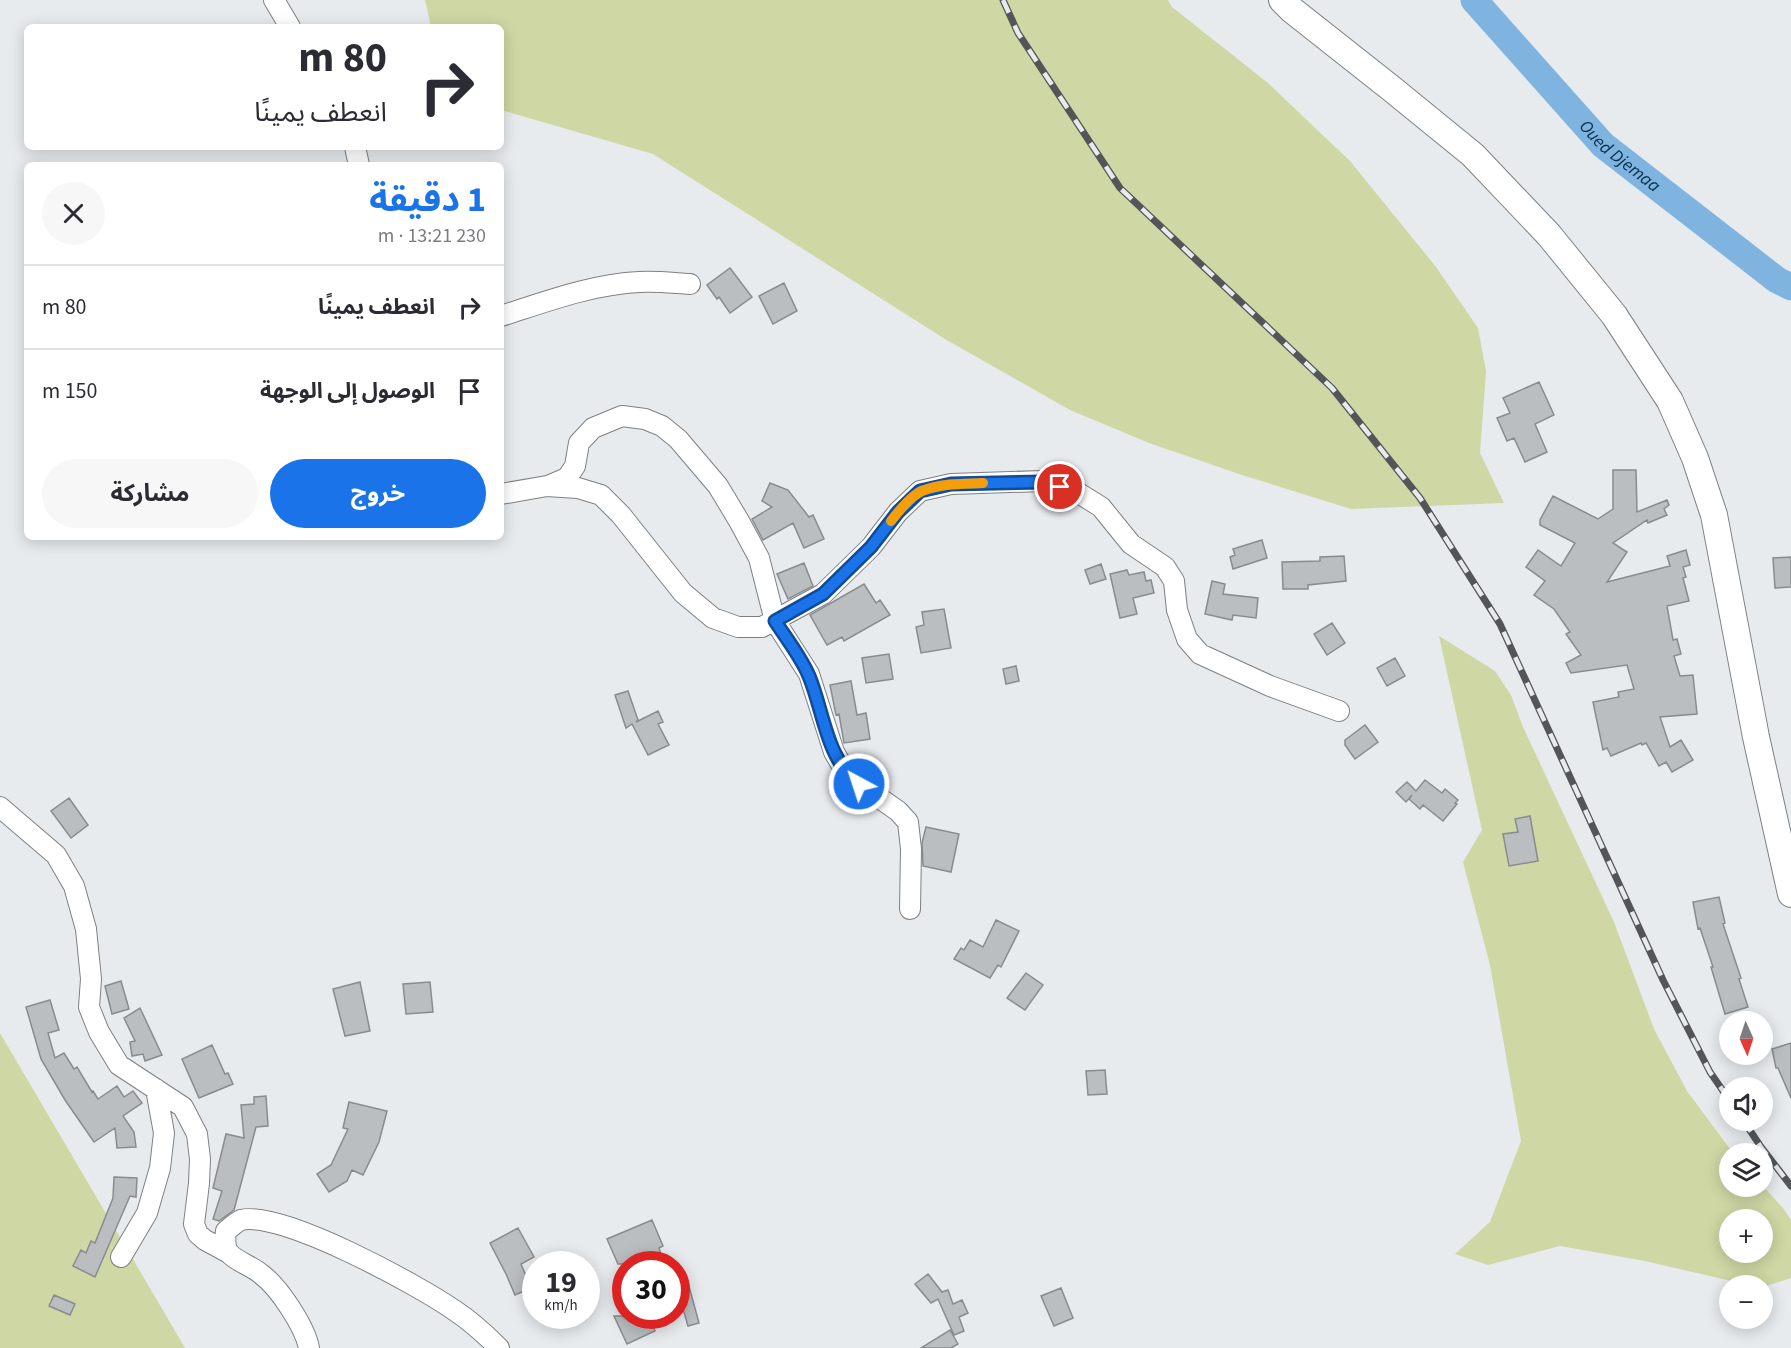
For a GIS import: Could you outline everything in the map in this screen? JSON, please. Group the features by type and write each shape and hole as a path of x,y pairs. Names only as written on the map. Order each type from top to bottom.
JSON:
{"main road":[{"path":"1282,0 1473,155 1549,235 1614,315 1670,401 1695,458 1714,515 1756,737 1791,894"}],"street":[{"path":"274,0 288,24"},
{"path":"504,315 560,297 600,288 639,282 690,284"},
{"path":"504,493 547,486 567,478 575,466 579,443 593,428 622,416 645,419 662,426 678,439 718,486 759,558 775,621 808,674 834,752 848,776 898,811 908,822 911,849 910,909"},
{"path":"547,486 578,488 601,495 621,515 683,593 713,618 738,627 762,627 823,594 871,547 898,512 920,491 951,484 1043,482 1077,492 1101,507 1131,544 1165,567 1174,581 1176,610 1187,639 1200,654 1270,686 1339,711"},
{"path":"0,807 56,855 74,886 86,929 91,979 89,1007 99,1032 119,1065 183,1107 197,1134 200,1175 194,1224 198,1234 262,1274 280,1293 307,1337 309,1348"},
{"path":"121,1257 147,1213 160,1168 164,1133 156,1089"},
{"path":"229,1253 224,1241 226,1231 240,1220 258,1221 294,1230 355,1255 406,1281 453,1309 480,1329 499,1348"}],"green space":[{"path":"425,0 1168,0 1172,7 1268,83 1350,161 1436,267 1478,328 1486,371 1480,453 1504,503 1351,509 1149,443 1070,410 945,339 653,154 504,111 504,24 430,24"},
{"path":"1439,636 1495,671 1511,695 1523,727 1614,922 1654,1029 1687,1091 1726,1143 1719,1143 1719,1197 1773,1197 1783,1208 1791,1220 1791,1278 1773,1284 1773,1275 1719,1275 1719,1278 1645,1261 1560,1246 1488,1265 1455,1254 1490,1222 1521,1141 1490,965 1463,862 1482,830"},
{"path":"0,1033 178,1336 185,1348 0,1348"}],"building":[{"path":"730,268 752,297 730,313 707,285"},
{"path":"784,283 797,311 773,324 759,296"},
{"path":"1539,382 1554,415 1535,424 1547,452 1525,462 1514,438 1507,441 1497,418 1510,413 1503,398"},
{"path":"1613,470 1636,470 1637,512 1667,500 1669,505 1664,509 1667,515 1648,523 1647,520 1613,543 1627,552 1607,582 1670,566 1667,556 1686,550 1690,565 1683,567 1686,577 1683,578 1689,601 1667,606 1673,640 1677,639 1681,654 1674,656 1680,676 1693,675 1697,714 1660,717 1670,747 1681,740 1693,760 1672,772 1666,762 1659,766 1646,743 1611,756 1607,748 1603,750 1593,702 1619,697 1618,692 1634,689 1627,665 1571,673 1566,663 1581,655 1566,634 1570,632 1554,609 1534,595 1545,581 1526,567 1538,550 1561,566 1575,543 1540,525 1540,520 1553,496 1598,519 1613,509"},
{"path":"770,483 788,490 809,517 813,515 824,539 804,548 793,523 763,540 752,519 772,507 762,501"},
{"path":"1262,540 1267,558 1233,569 1230,557 1235,555 1233,549"},
{"path":"1344,556 1346,581 1308,585 1308,589 1283,589 1282,562 1320,561 1320,557"},
{"path":"1791,557 1791,587 1775,588 1773,558"},
{"path":"804,563 813,586 788,599 777,574"},
{"path":"1101,564 1106,579 1090,584 1085,570"},
{"path":"1127,570 1129,575 1144,572 1146,581 1151,580 1154,593 1133,598 1137,614 1120,618 1110,574"},
{"path":"1212,581 1225,584 1223,594 1258,598 1256,618 1233,615 1232,620 1205,614"},
{"path":"864,584 876,603 880,600 890,615 844,641 842,637 827,645 810,615"},
{"path":"944,609 951,648 921,653 916,627 924,625 922,612"},
{"path":"1332,623 1345,643 1327,655 1314,634"},
{"path":"889,654 893,679 866,683 862,658"},
{"path":"1395,658 1405,676 1387,686 1377,668"},
{"path":"1016,666 1019,681 1006,684 1003,669"},
{"path":"851,681 857,715 866,713 870,739 844,743 839,714 836,715 830,685"},
{"path":"628,691 638,720 636,722 658,711 663,722 658,724 669,745 648,755 632,724 626,728 615,695"},
{"path":"1365,725 1378,742 1355,759 1345,745 1345,740"},
{"path":"1425,780 1442,793 1445,789 1458,800 1443,821 1423,805 1420,809 1409,799 1412,795 1406,802 1396,792 1407,782 1416,791"},
{"path":"69,798 88,825 71,838 51,811"},
{"path":"1530,816 1538,861 1509,866 1503,834 1518,832 1515,819"},
{"path":"926,827 959,834 951,872 923,866 922,843"},
{"path":"1719,897 1725,923 1723,924 1748,1007 1724,1011 1711,967 1713,967 1700,928 1698,929 1693,902"},
{"path":"996,920 1019,931 1001,967 998,965 990,978 954,959 961,948 964,950 970,940 983,947"},
{"path":"1026,973 1043,985 1025,1010 1007,998"},
{"path":"121,981 129,1009 112,1014 105,986"},
{"path":"360,982 370,1031 345,1036 333,989"},
{"path":"430,982 433,1012 406,1014 403,984"},
{"path":"50,1000 59,1030 48,1033 55,1058 64,1053 74,1069 77,1067 98,1099 117,1086 124,1097 133,1091 142,1103 123,1116 134,1132 136,1147 117,1148 115,1128 94,1142 65,1100 41,1059 26,1007"},
{"path":"140,1008 162,1055 145,1061 143,1054 132,1056 130,1042 135,1041 124,1018"},
{"path":"1791,1043 1791,1098 1776,1068 1773,1049"},
{"path":"212,1045 225,1074 228,1073 233,1084 199,1098 182,1059"},
{"path":"1105,1070 1107,1094 1088,1095 1086,1071"},
{"path":"266,1096 268,1126 256,1127 234,1210 219,1221 213,1219 222,1191 213,1188 226,1134 244,1138 241,1105 254,1104 254,1097"},
{"path":"349,1102 387,1111 379,1142 363,1175 352,1170 347,1181 329,1192 317,1174 331,1165 348,1129 343,1128"},
{"path":"114,1177 137,1178 136,1197 130,1196 95,1277 73,1266 81,1250 86,1253 91,1241 95,1243 113,1198"},
{"path":"652,1220 663,1246 659,1248 660,1251 612,1251 607,1239"},
{"path":"518,1228 531,1251 522,1251 522,1292 515,1295 490,1243"},
{"path":"928,1274 942,1292 948,1290 953,1304 962,1300 968,1313 959,1317 964,1331 954,1335 938,1299 931,1303 915,1284"},
{"path":"1061,1288 1073,1318 1054,1326 1041,1296"},
{"path":"690,1290 699,1323 690,1325"},
{"path":"54,1295 75,1304 70,1315 49,1306"},
{"path":"620,1329 654,1329 655,1331 627,1344"},
{"path":"950,1330 958,1344 951,1348 921,1348"}],"waterway":[{"name":"Oued Djemaa","path":"1474,0 1603,145 1777,280 1791,287"}],"railway":[{"path":"1003,0 1018,33 1120,188 1332,388 1420,498 1500,624 1663,980 1710,1072 1719,1085"},
{"path":"1750,1131 1791,1186"}],"slow traffic":[{"path":"891,521 920,491 951,484 983,483"}],"route":[{"path":"859,784 848,776 834,752 808,674 775,621 823,594 841,578 871,547 898,512 920,491 951,484 1043,482 1060,487"}]}
